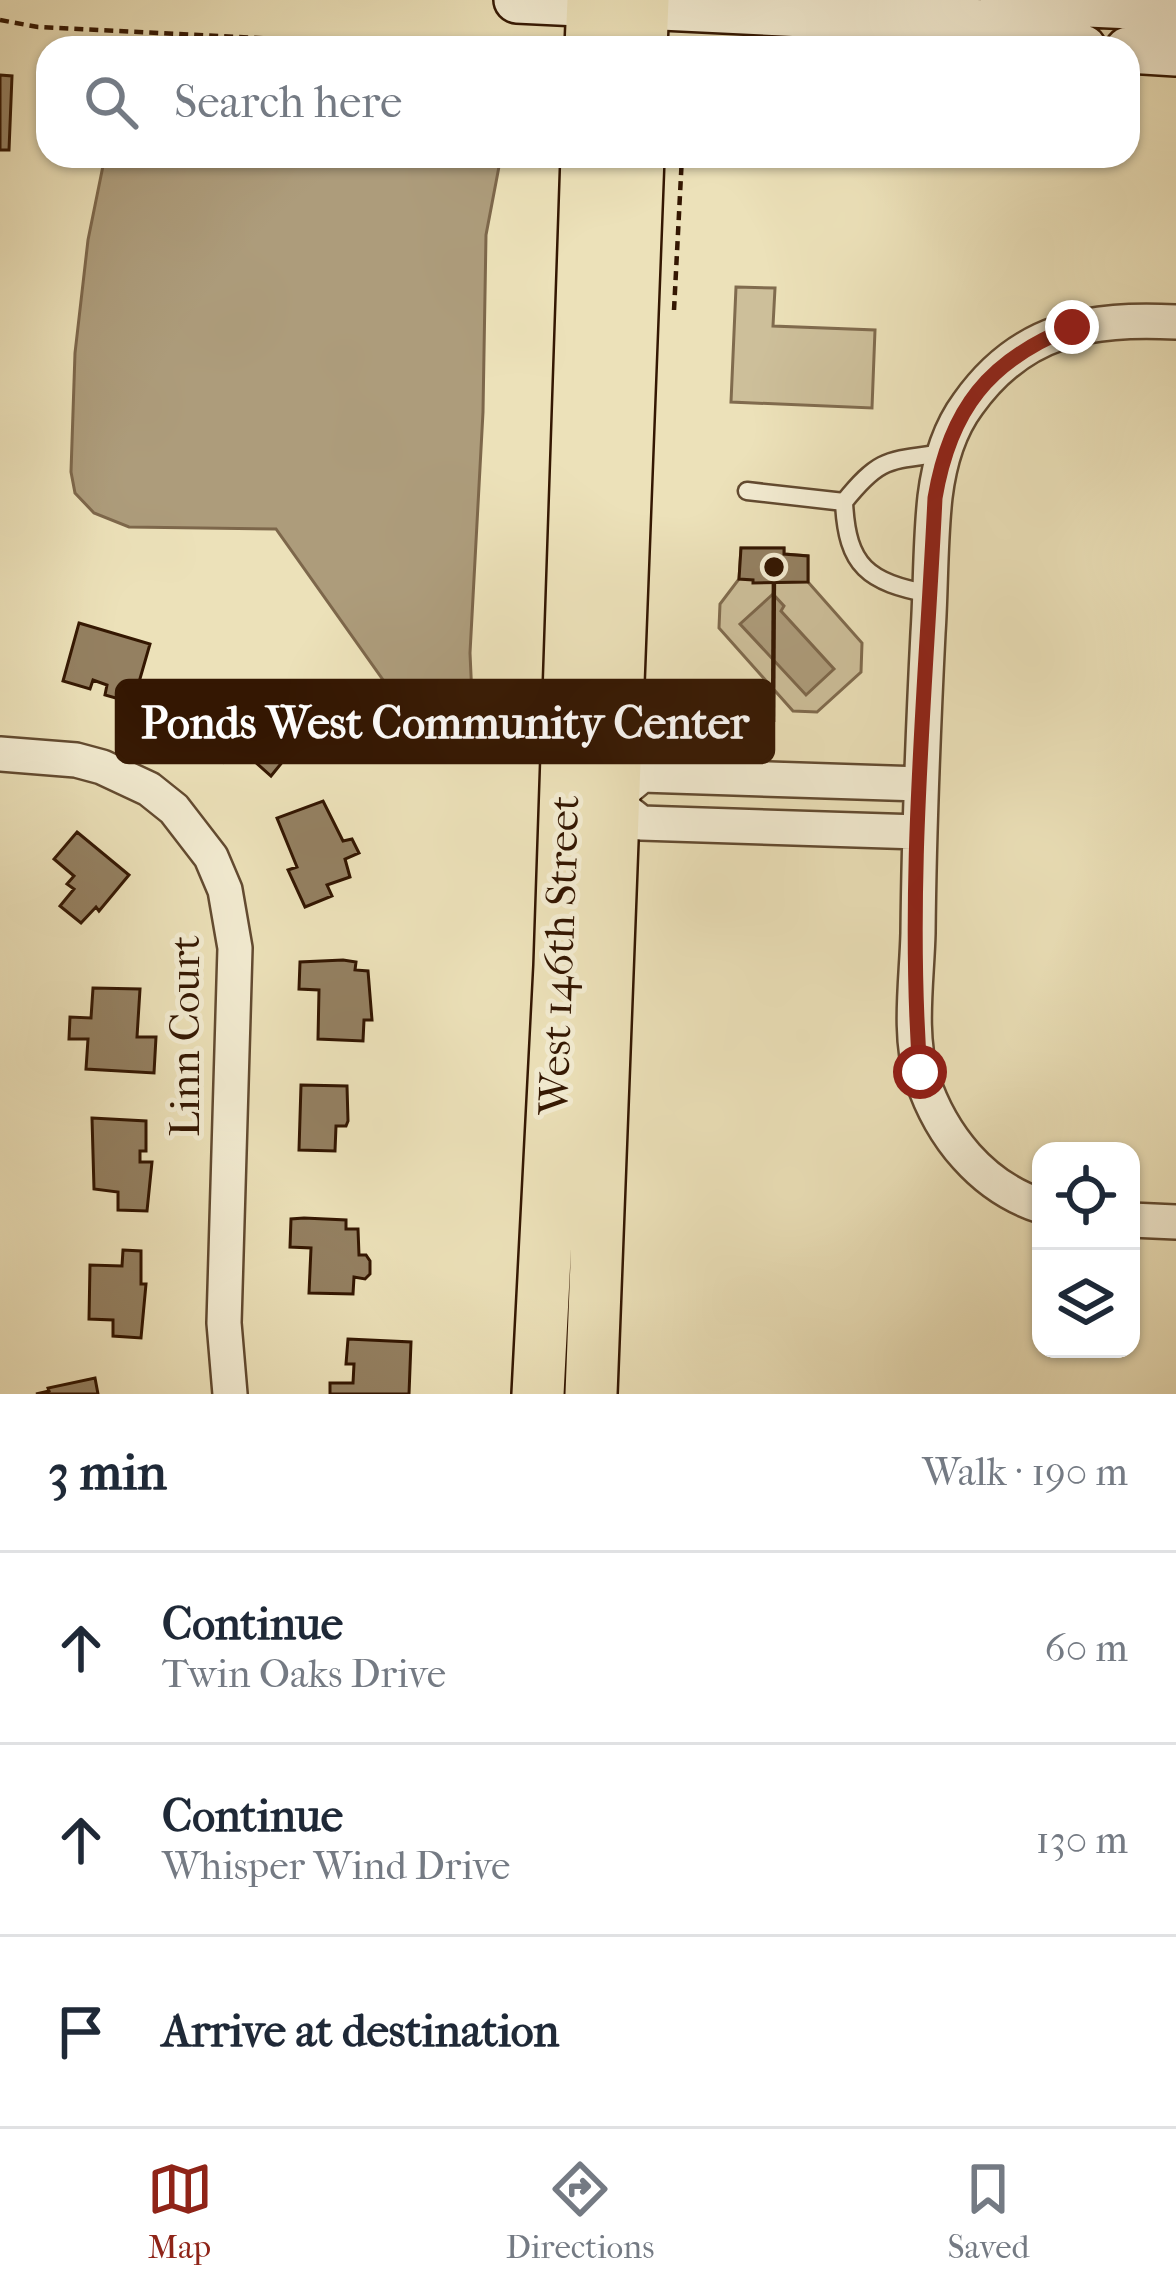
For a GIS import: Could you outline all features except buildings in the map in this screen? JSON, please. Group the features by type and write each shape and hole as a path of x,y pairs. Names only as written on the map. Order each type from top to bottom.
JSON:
{"main road":[{"name":"West 146th Street","path":"587,168 591,1394"},
{"name":"West 146th Street","path":"538,1394 637,168"}],"street":[{"path":"517,0 592,17 988,23 1023,1 1176,8"},
{"path":"988,23 1006,36"},
{"path":"1140,51 1176,53"},
{"path":"1032,1202 979,1170 936,1114 920,1072 916,1028 920,808 935,498 944,453 966,406 991,376 1029,346 1072,327 1101,322 1176,322"},
{"name":"Linn Court","path":"0,754 76,760 148,789 195,832 225,890 235,948 224,1323 230,1394"},
{"path":"588,800 642,775 920,808"},
{"path":"588,800 641,823 920,808"},
{"path":"1140,1220 1176,1222"}],"lane":[{"path":"930,595 882,580 855,560 845,529 844,502 870,470 896,460 944,453"},
{"path":"747,491 844,502"}],"path":[{"path":"0,20 38,27 218,36"}],"shaded area":[{"path":"103,168 499,168 486,235 483,412 470,653 473,719 465,741 450,749 430,746 276,529 129,527 94,513 75,493 71,472 75,353 88,240"},
{"path":"736,287 775,288 773,326 875,330 872,408 731,402"},
{"path":"741,548 784,548 784,554 808,556 808,582 862,643 861,672 817,712 793,711 719,628 720,604 739,579"},
{"path":"773,594 784,606 781,611 834,669 806,695 740,624"}],"place":[{"name":"Ponds West Community Center","path":"774,567"}],"route":[{"path":"920,1072 916,1028 919,806 940,466 966,406 991,376 1016,354 1072,327"}]}
